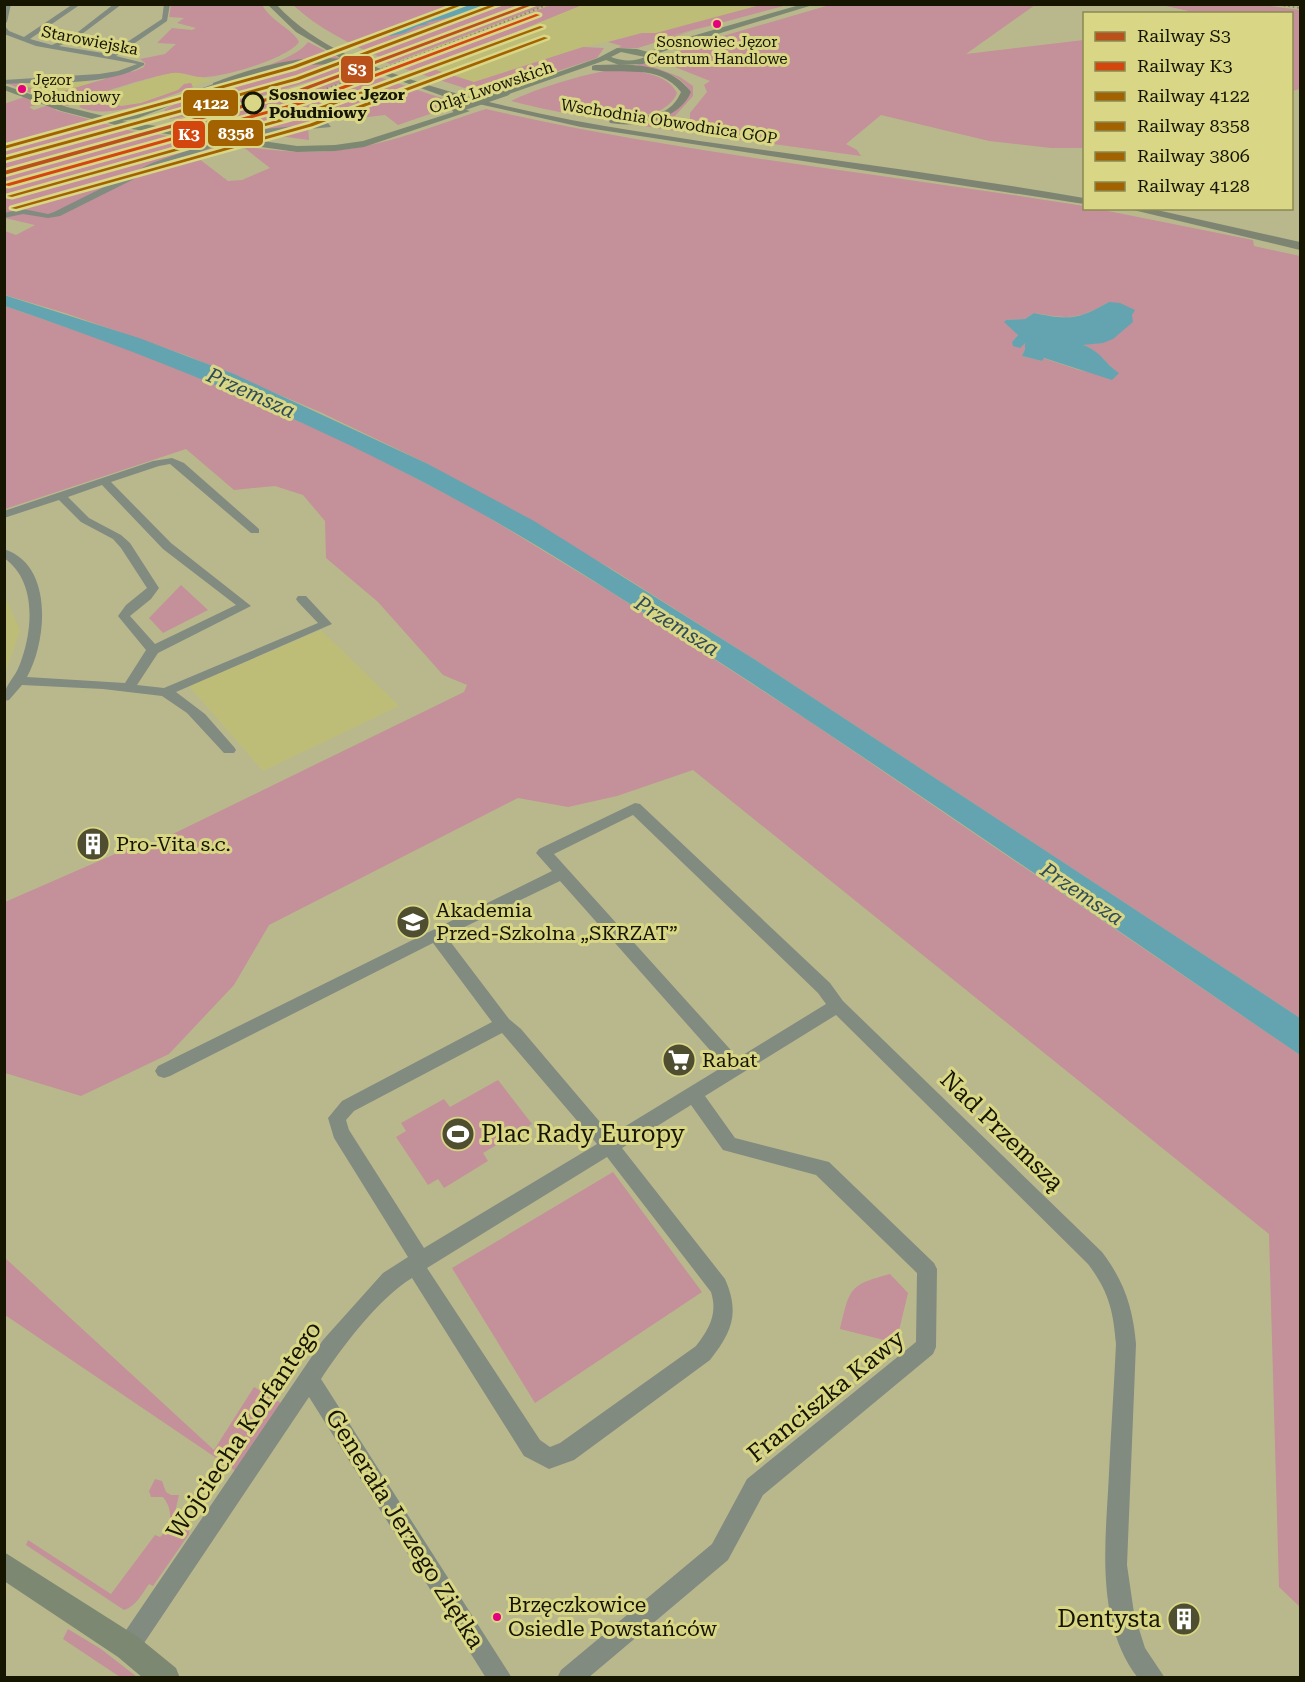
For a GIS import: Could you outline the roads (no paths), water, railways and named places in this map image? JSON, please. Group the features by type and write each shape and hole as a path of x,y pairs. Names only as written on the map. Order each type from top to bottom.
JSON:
{"highway":[{"name":"Wschodnia Obwodnica GOP","path":"271,4 282,17 301,31 342,55 446,93 516,111 596,127 1083,196"},
{"name":"Wschodnia Obwodnica GOP","path":"283,4 296,17 332,42 387,67 483,98 588,121 720,144"},
{"path":"301,31 304,42 302,46"},
{"path":"212,84 293,53"},
{"path":"212,84 267,67 303,61 337,61 378,70"},
{"path":"588,121 644,119 669,111 682,102 686,92 681,83 647,62 622,63"},
{"path":"594,69 624,67 647,62 692,81"},
{"path":"680,118 682,111 694,101"},
{"path":"688,129 720,144"},
{"name":"Wschodnia Obwodnica GOP","path":"855,164 1083,201"},
{"path":"1139,210 1300,246"},
{"path":"1166,210 1300,240"}],"main road":[{"path":"634,50 796,4"},
{"path":"634,50 647,62 703,35 813,4"},
{"name":"Orląt Lwowskich","path":"511,94 607,57 615,51 634,50"},
{"path":"607,57 622,63"},
{"name":"Orląt Lwowskich","path":"4,84 102,120 129,122 164,120 298,143 341,142 382,134 594,69 622,63"},
{"path":"129,122 166,103 212,84"},
{"path":"86,111 118,111 145,106 212,84"},
{"path":"164,120 160,111 166,103"},
{"name":"Orląt Lwowskich","path":"56,105 226,141 297,149 348,147 383,139 461,110"},
{"path":"129,122 131,113 145,106"},
{"path":"4,1565 128,1647 164,1677"}],"street":[{"path":"4,22 8,4"},
{"path":"24,40 78,4"},
{"path":"52,47 76,36 119,4"},
{"path":"111,56 165,20 167,4"},
{"name":"Starowiejska","path":"4,84 117,74 142,65 137,61 24,40 5,30"},
{"path":"4,216 23,211 48,216 57,214 155,165 241,135 328,125"},
{"path":"4,515 157,463 176,462 255,531"},
{"path":"104,481 167,546 245,606 153,650 129,687"},
{"path":"61,496 85,520 117,537 126,546 149,580 153,588 150,594 128,608 124,616 153,650"},
{"path":"4,552 22,566 34,586 35,620 32,646 18,681 4,697"},
{"path":"165,692 326,624 302,599"},
{"path":"18,681 129,687 165,692 184,702 194,711 229,750"},
{"name":"Nad Przemszą","path":"562,873 544,853 635,808 824,988 837,1006 1095,1258 1114,1281 1123,1309 1126,1344 1116,1565 1122,1613 1135,1655 1153,1677"},
{"path":"164,1071 562,873 735,1067"},
{"path":"436,934 503,1024 515,1034 609,1145 723,1295 726,1314 717,1336 703,1353 566,1452 549,1458 532,1448 340,1132 337,1118 348,1106 478,1035 503,1024"},
{"name":"Wojciecha Korfantego","path":"128,1647 330,1347 390,1280 837,1006"},
{"name":"Franciszka Kawy","path":"569,1677 720,1552 755,1487 926,1347 927,1269 822,1168 729,1144 693,1094"},
{"name":"Generała Jerzego Ziętka","path":"309,1380 500,1677"}],"water":[{"path":"458,5 487,5 467,13 425,23 429,24 418,26 404,33 390,36 388,33 432,19 426,18 440,14 443,9"},
{"name":"Przemsza","path":"4,295 139,338 234,374 426,463 534,521 754,659 1300,1018 1300,1055 814,724 519,535 442,492 336,438 172,367 5,306"},
{"path":"1109,302 1120,303 1135,310 1132,315 1133,322 1113,339 1103,343 1083,345 1099,354 1119,373 1112,380 1044,358 1042,361 1022,356 1025,343 1020,348 1013,346 1012,342 1018,335 1004,322 1025,319 1034,313 1073,317"}],"railway":[{"path":"4,187 143,148 280,105 415,57 549,4"},
{"path":"1275,4 1300,8"}],"rail line":[{"name":"3806","path":"4,148 294,67 463,4"},
{"name":"4122","path":"4,160 297,79 498,4"},
{"name":"S3","path":"4,173 301,90 533,4"},
{"name":"K3","path":"7,185 304,102 538,15"},
{"name":"8358","path":"10,196 307,113 542,27"},
{"name":"4128","path":"14,208 311,125 546,38"}],"place":[{"name":"Sosnowiec Jęzor Centrum Handlowe","path":"717,24"},
{"name":"Jęzor Południowy","path":"22,89"},
{"name":"Sosnowiec Jęzor Południowy","path":"253,103"},
{"name":"Pro-Vita s.c.","path":"93,844"},
{"name":"Akademia Przed-Szkolna „SKRZAT”","path":"413,922"},
{"name":"Rabat","path":"679,1060"},
{"name":"Plac Rady Europy","path":"458,1134"},
{"name":"Brzęczkowice Osiedle Powstańców","path":"497,1617"},
{"name":"Dentysta","path":"1184,1619"}]}
